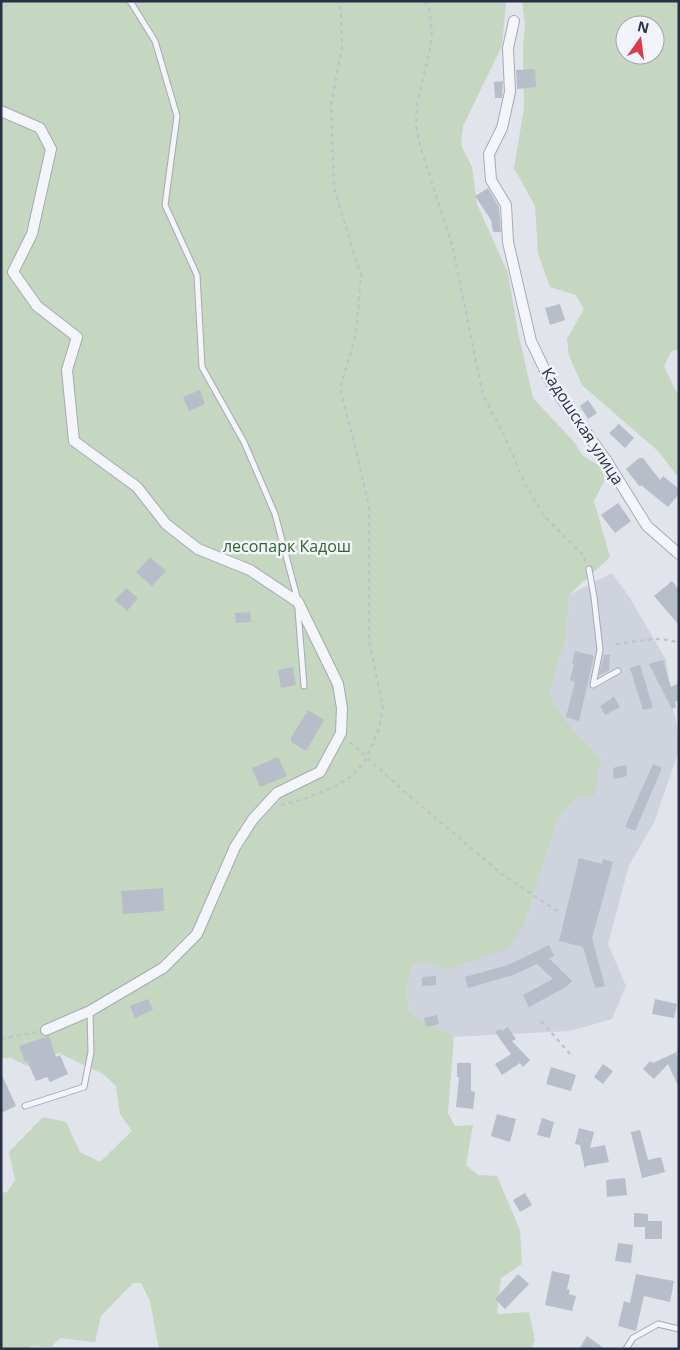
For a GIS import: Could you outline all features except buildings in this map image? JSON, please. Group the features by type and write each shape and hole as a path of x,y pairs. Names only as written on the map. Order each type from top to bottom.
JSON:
{"street":[{"name":"Кадошская улица","path":"514,21 508,48 510,92 502,128 489,154 491,180 506,204 508,242 531,341 553,386 606,460 646,526 679,554"},
{"path":"1,111 40,128 51,149 32,234 14,272 37,306 78,337 67,370 74,441 137,487 166,524 198,548 250,570 298,602 338,684 342,708 341,733 320,772 277,793 254,819 235,847 197,934 164,968 90,1011 46,1030"}],"lane":[{"path":"130,1 155,41 177,116 165,205 197,275 202,366 244,442 274,514 298,602 304,686"},
{"path":"588,569 594,597 600,650 593,685 618,671"},
{"path":"25,1106 84,1087 91,1052 90,1011"},
{"path":"626,1349 633,1338 658,1324 679,1329"}],"path":[{"path":"269,802 277,805 287,804 334,787 352,776 367,757 379,728 383,708 369,641 369,506 340,389 356,334 361,276 334,188 331,105 342,46 341,12 338,1"},
{"path":"425,1 429,8 432,30 431,45 417,104 416,125 421,149 452,245 483,395 504,434 530,492 544,516 584,556 588,569"},
{"path":"616,644 653,639 669,639 679,643"},
{"path":"341,733 405,792 503,875 560,913"},
{"path":"541,1021 571,1055"},
{"path":"1,1038 46,1030"}],"shaded area":[{"path":"612,573 630,598 666,660 679,736 679,750 654,823 629,865 608,944 626,986 612,1019 570,1031 454,1037 409,1013 407,988 411,968 420,961 447,969 525,923 558,819 601,760 566,721 549,695 567,633 569,595"}],"green space":[{"name":"лесопарк Кадош","path":"1,1 506,1 502,46 463,126 461,145 472,167 477,204 508,273 518,332 533,398 574,442 583,456 600,466 605,480 594,501 610,557 569,595 567,633 549,695 566,721 601,760 594,795 575,798 558,819 525,923 509,948 447,969 420,961 411,968 407,988 409,1013 454,1037 448,1113 455,1126 473,1125 466,1165 478,1175 497,1176 520,1230 522,1264 501,1278 497,1314 529,1312 535,1341 531,1349 159,1349 150,1301 141,1283 133,1283 101,1316 95,1342 60,1338 51,1347 31,1346 30,1349 1,1349 1,1193 7,1192 15,1180 9,1152 43,1117 66,1122 80,1152 100,1162 132,1131 120,1114 116,1086 103,1074 59,1053 27,1066 11,1058 1,1058"},
{"path":"522,1 679,1 679,349 671,352 664,366 679,397 679,478 658,451 582,385 569,356 567,339 584,309 576,295 550,287 538,253 535,206 514,168 524,108 523,51 525,24"}]}
